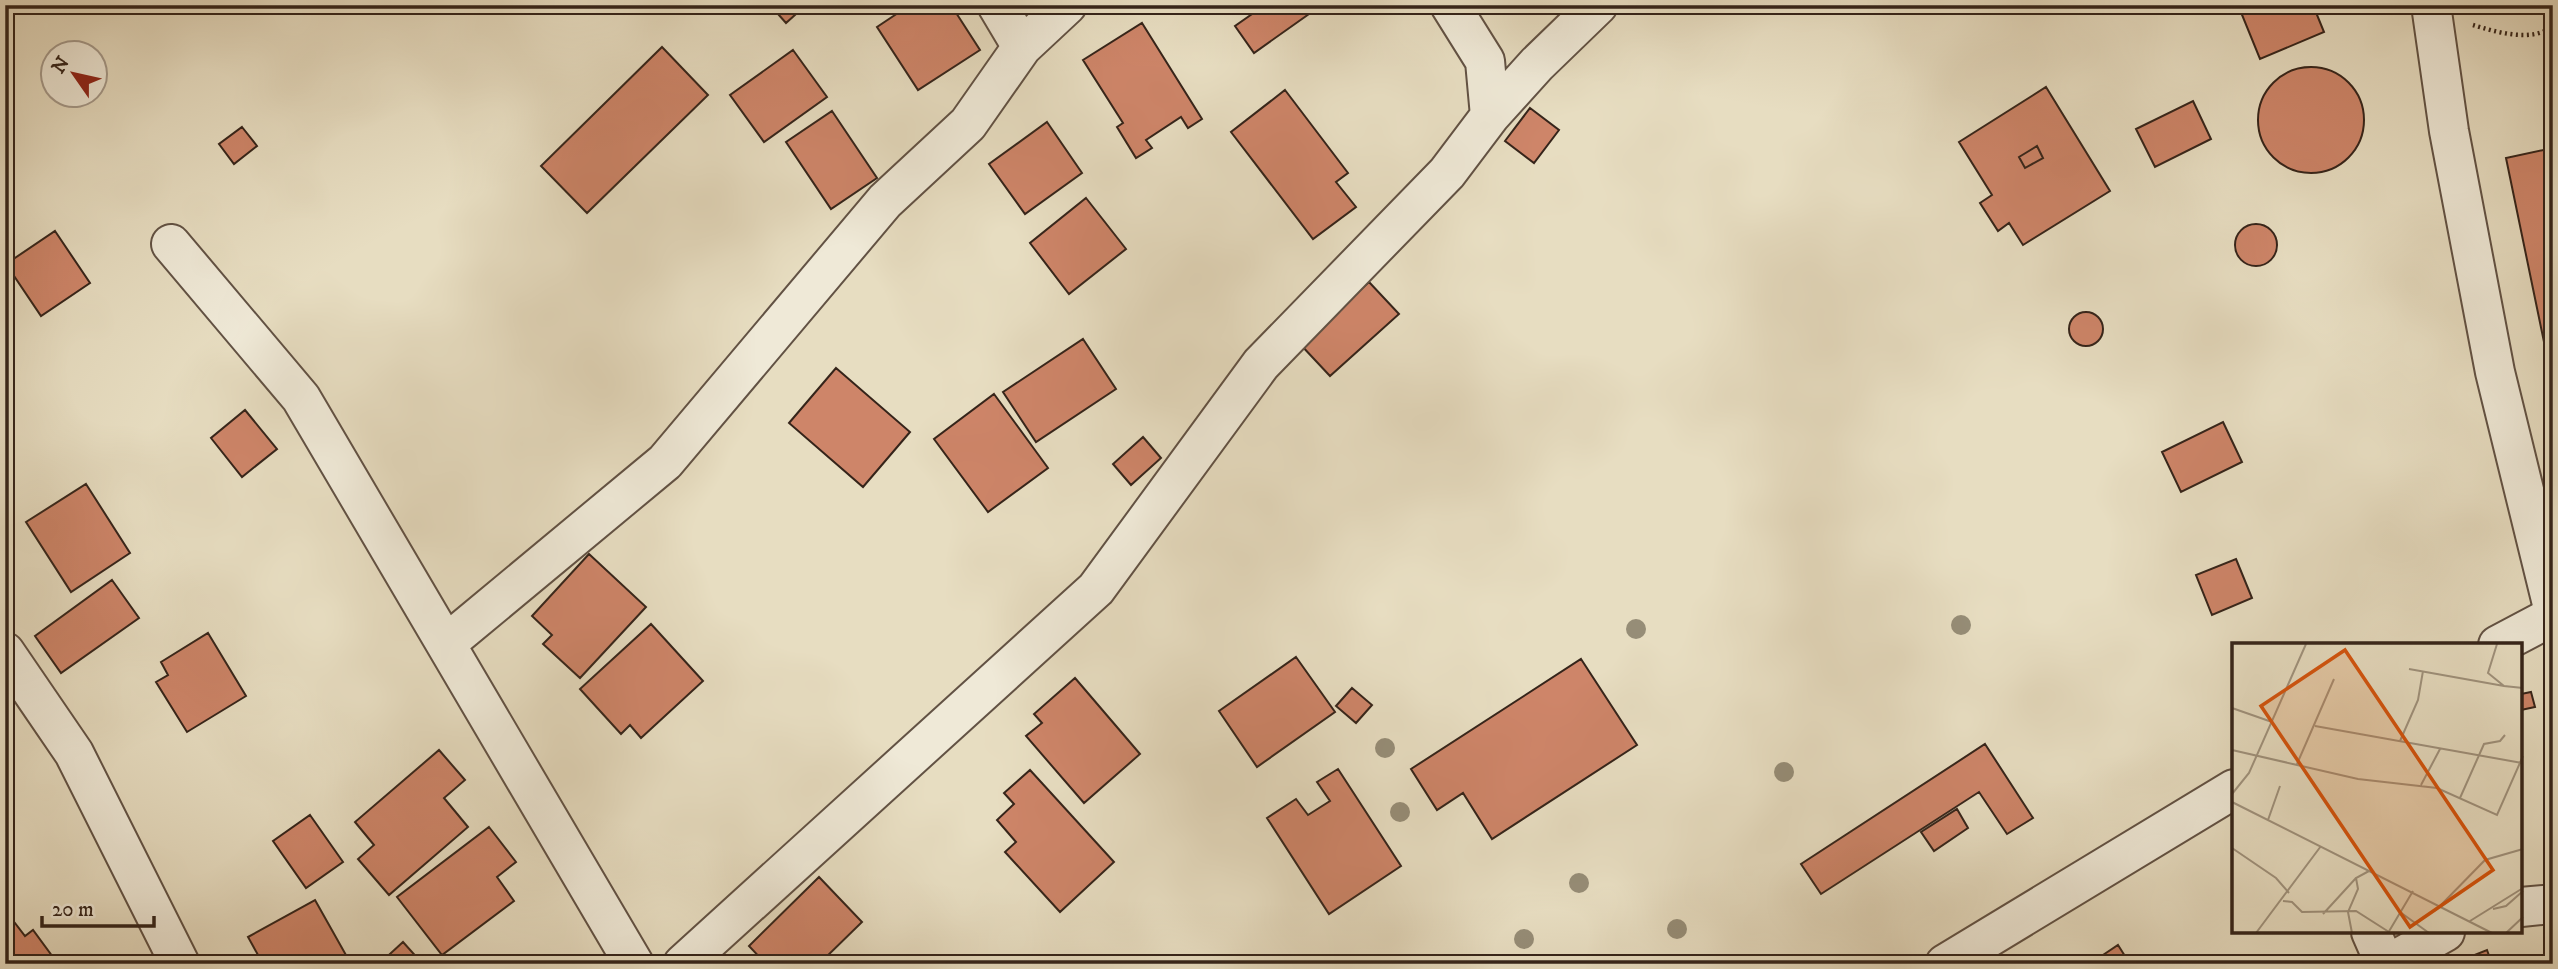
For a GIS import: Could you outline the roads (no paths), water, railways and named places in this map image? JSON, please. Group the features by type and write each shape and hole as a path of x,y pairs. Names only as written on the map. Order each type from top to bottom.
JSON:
{"street":[{"path":"998,5 1022,47"},
{"path":"447,643 665,462 886,201 968,124 1022,47 1067,5"},
{"path":"1450,5 1485,61 1490,116"},
{"path":"683,964 1096,589 1261,364 1447,173 1490,116 1537,64 1598,5"},
{"path":"2431,8 2449,131 2495,372 2553,608"},
{"path":"171,244 301,398 634,964"},
{"path":"2502,643 2553,616"},
{"path":"5,652 74,753 180,964"},
{"path":"1945,964 2232,790"},
{"path":"2523,908 2553,904"},
{"path":"2372,934 2386,964 2441,934"}]}
